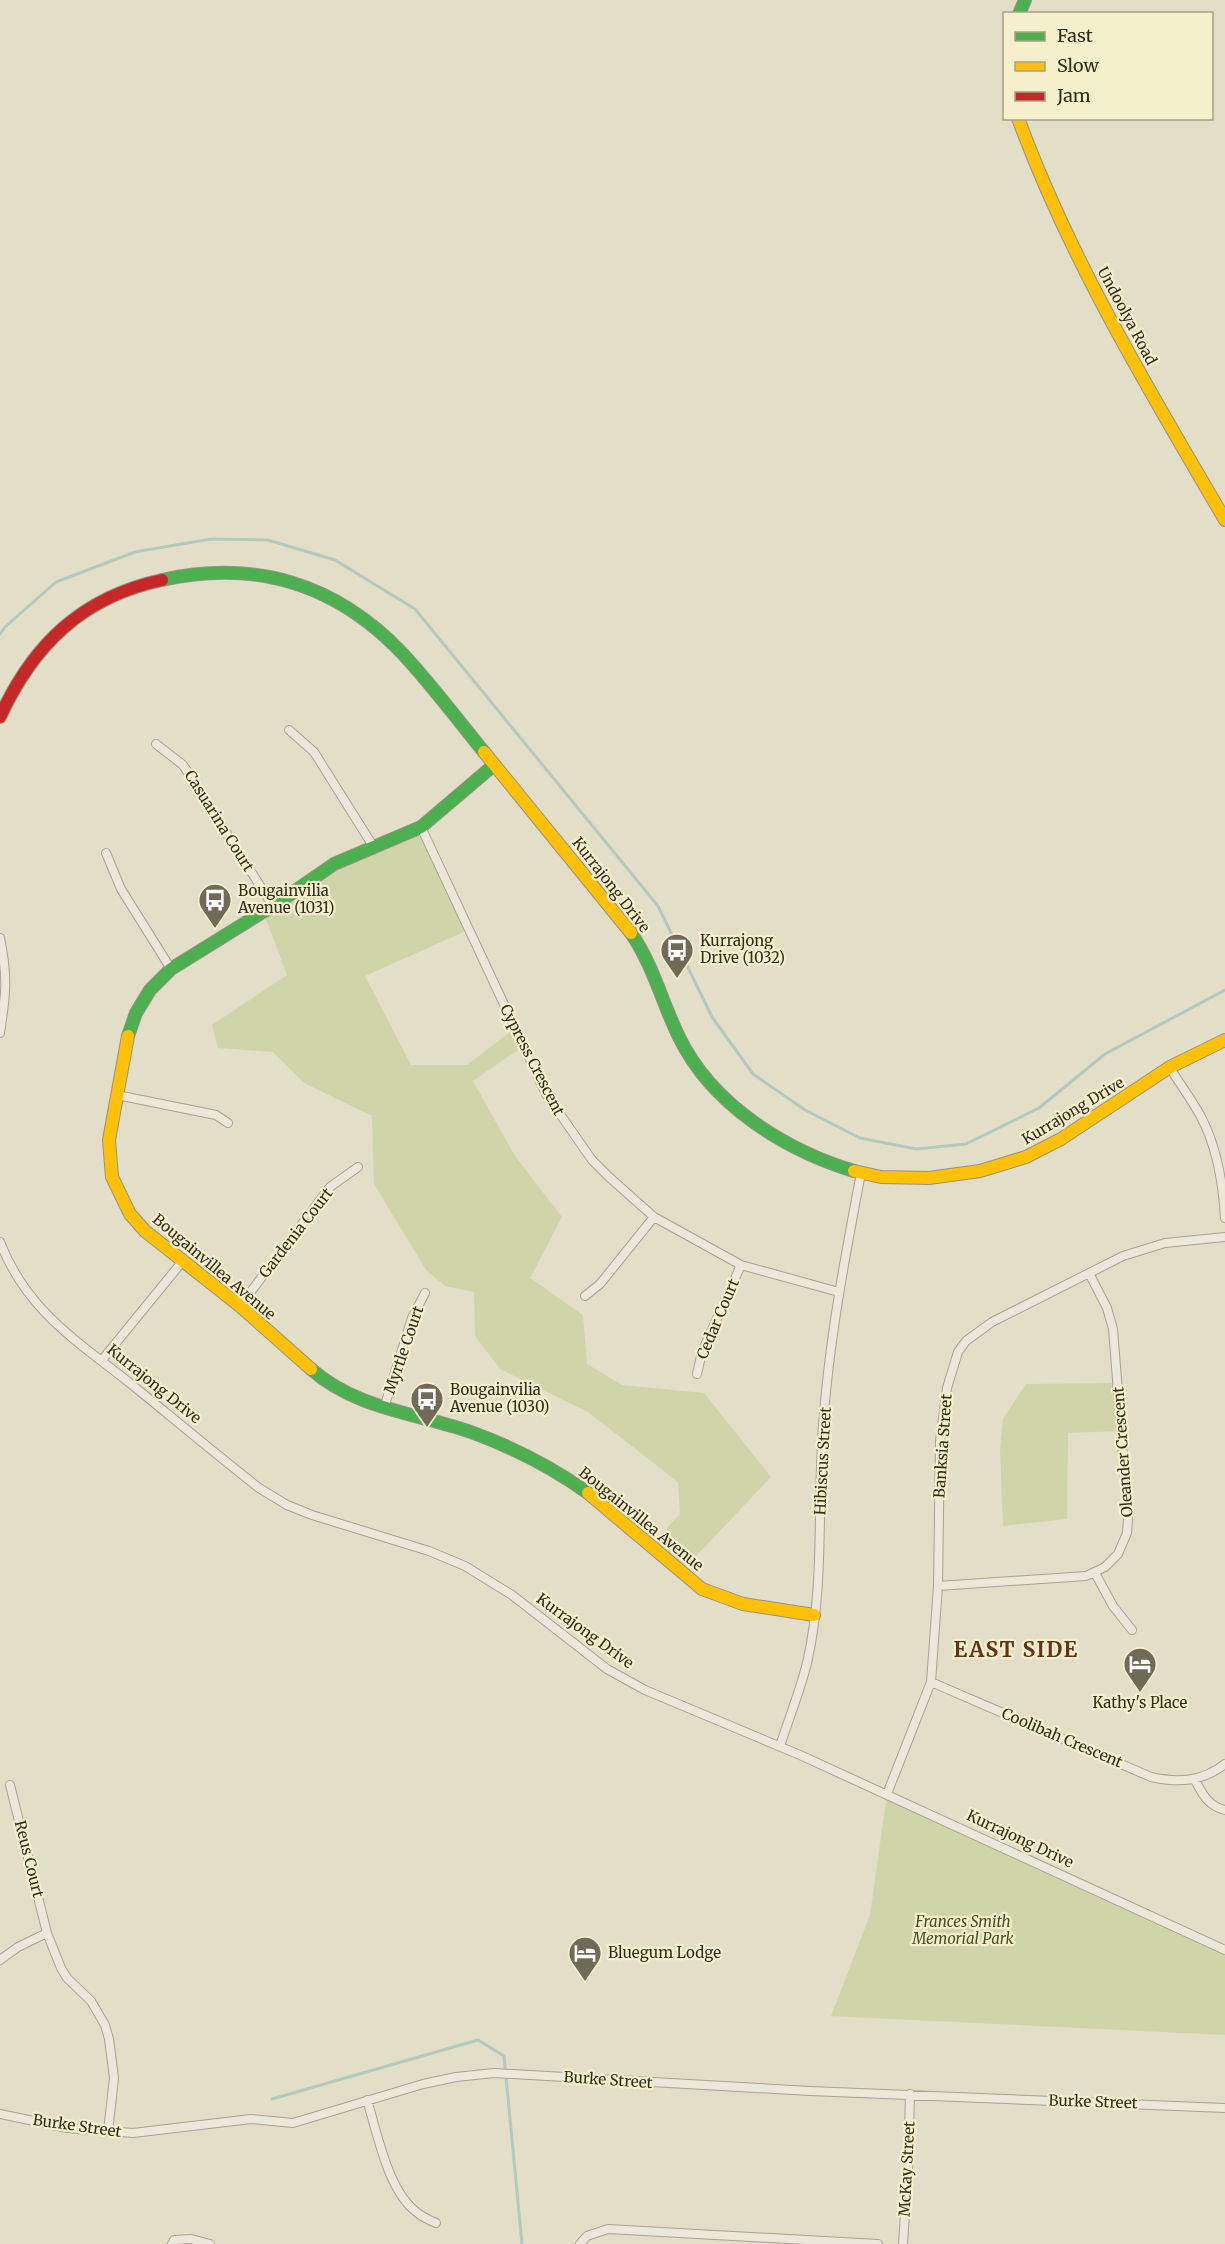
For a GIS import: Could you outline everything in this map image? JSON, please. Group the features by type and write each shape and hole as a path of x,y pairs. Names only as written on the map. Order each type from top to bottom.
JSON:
{"street":[{"name":"Undoolya Road","path":"1019,120 1038,172 1124,346 1225,520"},
{"name":"Kurrajong Drive","path":"0,717 21,677 62,629 112,596 139,585 183,574 237,572 258,574 314,590 355,612 403,654 627,926 647,959 664,1003 694,1063 716,1088 740,1112 794,1147 861,1173 925,1178 968,1173 1020,1160 1048,1147 1170,1068 1225,1040"},
{"path":"289,730 314,753 374,846"},
{"name":"Casuarina Court","path":"156,744 183,765 273,906"},
{"name":"Bougainvillea Avenue","path":"494,765 421,827 334,864 273,906 171,969 150,990 136,1013 128,1036 109,1140 112,1177 130,1214 145,1231 240,1306 321,1378 346,1394 384,1408 470,1432 561,1473 587,1492 702,1589 720,1598 750,1607 814,1615"},
{"name":"Cypress Crescent","path":"421,827 546,1094 592,1160 654,1217 741,1265 839,1292"},
{"path":"106,853 121,889 171,969"},
{"path":"0,938 7,993 0,1033"},
{"path":"1170,1068 1201,1116 1212,1144 1220,1170 1225,1218"},
{"path":"117,1095 216,1115 228,1123"},
{"name":"Gardenia Court","path":"240,1306 330,1187 358,1167"},
{"name":"Hibiscus Street","path":"780,1746 807,1663 814,1615 818,1576 823,1426 839,1292 861,1173"},
{"path":"585,1296 600,1284 654,1217"},
{"name":"Banksia Street","path":"887,1794 931,1682 938,1586 940,1440 947,1388 958,1352 976,1332 992,1322 1123,1256 1165,1243 1225,1237"},
{"name":"Kurrajong Drive","path":"0,1242 17,1277 35,1303 65,1333 102,1360 259,1488 287,1505 348,1527 429,1551 465,1566 512,1596 611,1672 645,1690 780,1746 1225,1950"},
{"path":"102,1360 182,1262"},
{"name":"Cedar Court","path":"697,1374 702,1352 741,1265"},
{"name":"Oleander Crescent","path":"938,1586 1086,1576 1105,1567 1118,1554 1127,1533 1128,1518 1113,1329 1107,1308 1089,1273"},
{"name":"Myrtle Court","path":"384,1408 412,1318 425,1293"},
{"path":"1095,1573 1113,1606 1132,1630"},
{"name":"Coolibah Crescent","path":"931,1682 1150,1777 1177,1782 1195,1780 1216,1771 1225,1764"},
{"path":"1195,1780 1204,1797 1212,1805 1225,1810"},
{"name":"Reus Court","path":"10,1785 47,1933 61,1968 90,2001 105,2025 110,2039 114,2078 108,2132"},
{"path":"0,1960 18,1947 47,1933"},
{"name":"Burke Street","path":"0,2114 67,2128 133,2133 251,2119 293,2123 423,2084 456,2077 494,2073 524,2073 645,2083 1225,2108"},
{"name":"McKay Street","path":"903,2244 910,2094"},
{"path":"368,2100 392,2177 399,2190 419,2214 436,2223"},
{"path":"580,2244 587,2236 608,2229 878,2244"},
{"path":"172,2244 174,2240 191,2239 210,2244"}],"green space":[{"path":"421,827 468,930 365,976 411,1065 467,1065 514,1029 522,1047 473,1081 515,1156 562,1217 530,1278 583,1315 587,1364 622,1385 704,1393 771,1477 681,1572 650,1546 680,1514 678,1482 588,1412 500,1369 475,1336 474,1292 445,1286 426,1270 374,1184 372,1116 304,1083 273,1052 218,1048 212,1025 287,975 263,911 334,864"},
{"path":"1119,1383 1122,1431 1068,1433 1067,1519 1003,1526 1000,1450 1003,1419 1026,1384"},
{"name":"Frances Smith Memorial Park","path":"887,1794 1225,1950 1225,2035 831,2016 870,1915"}],"waterway":[{"path":"0,634 56,582 135,552 211,539 268,540 335,560 415,609 658,906 712,1017 753,1074 805,1110 860,1138 916,1149 966,1144 1039,1108 1105,1054 1225,990"},
{"path":"272,2099 478,2040 504,2056 522,2244"}],"traffic: fast":[{"path":"1020,12 1025,0"},
{"path":"162,580 196,574 229,573 261,576 292,583 322,594 377,629 402,653 484,752"},
{"path":"128,1036 136,1013 150,990 171,969 282,900 334,864 421,827 494,765"},
{"path":"631,933 639,945 679,1037 693,1061 711,1084 753,1122 777,1137 802,1151 854,1171"},
{"path":"311,1369 347,1393 367,1402 450,1425 502,1444 532,1459 588,1493"}],"traffic: slow":[{"path":"1019,120 1062,222 1112,324 1225,520"},
{"path":"484,752 631,933"},
{"path":"128,1036 109,1140 112,1177 130,1214 145,1231 240,1306 311,1369"},
{"path":"854,1171 881,1177 929,1178 980,1171 1026,1157 1061,1139 1170,1067 1225,1040"},
{"path":"588,1493 702,1589 743,1604 814,1615"}],"traffic: jam":[{"path":"0,717 28,668 63,628 108,598 162,580"}],"place":[{"name":"Bougainvilia Avenue (1031)","path":"215,929"},
{"name":"Kurrajong Drive (1032)","path":"677,979"},
{"name":"Bougainvilia Avenue (1030)","path":"427,1428"},
{"name":"Kathy's Place","path":"1140,1693"},
{"name":"Bluegum Lodge","path":"585,1982"}],"district":[{"name":"EAST SIDE","path":"1016,1650"}]}
